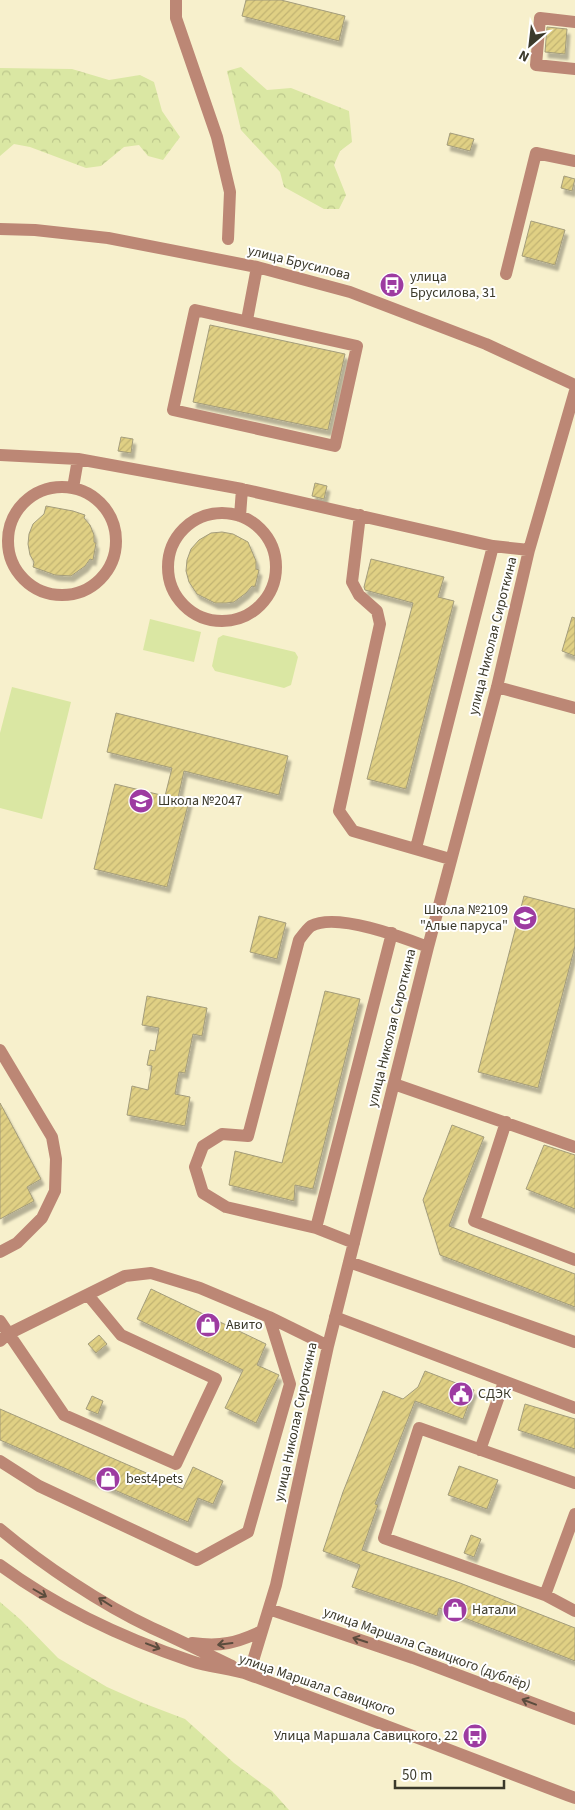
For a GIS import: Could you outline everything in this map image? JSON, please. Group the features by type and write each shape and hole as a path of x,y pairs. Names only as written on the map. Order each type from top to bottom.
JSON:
{"street":[{"path":"176,0 176,18 217,137 230,192 228,239"},
{"path":"575,22 540,18 536,65 575,69"},
{"path":"506,274 536,153 575,160"},
{"name":"улица Брусилова","path":"0,229 35,230 108,238 257,267 350,292 486,344 575,385"},
{"path":"248,320 257,267"},
{"path":"195,310 248,320 357,346 335,446 173,410 195,310"},
{"name":"улица Николая Сироткина","path":"246,1673 262,1631 276,1585 328,1346 349,1262 450,859 497,687 529,550 575,391"},
{"path":"0,455 78,459 242,489 493,546 529,550"},
{"path":"73,488 78,459"},
{"path":"62,486 73,488 81,489 96,498 108,510 115,526 117,544 113,561 98,582 75,594 58,595 41,591 25,581 14,566 8,548 8,530 15,512 28,498 44,489 62,486"},
{"path":"240,516 242,489"},
{"path":"222,512 240,516 256,524 267,537 275,553 277,570 273,587 264,602 251,614 235,620 218,622 201,617 185,607 174,592 168,575 168,556 175,539 187,525 195,520 222,512"},
{"path":"360,515 352,582 359,595 376,611 380,624 339,811 353,831 450,859"},
{"path":"416,848 493,546"},
{"path":"497,687 575,708"},
{"path":"354,1243 316,1228 226,1207 203,1193 195,1167 203,1146 222,1134 248,1136 298,940 310,926 329,920 392,934 428,947"},
{"path":"316,1228 392,934"},
{"path":"0,1050 52,1136 56,1159 55,1192 42,1218 17,1243 0,1252"},
{"path":"394,1084 575,1147"},
{"path":"506,1122 474,1221 575,1260"},
{"path":"349,1262 575,1342"},
{"path":"4,1337 125,1276 151,1273 200,1288 270,1317 328,1346"},
{"path":"0,1321 4,1337 64,1415 176,1464 216,1378 121,1335 88,1295"},
{"path":"0,1462 39,1486 197,1560 248,1532 290,1384 270,1317"},
{"path":"335,1318 575,1408"},
{"path":"480,1450 504,1382"},
{"path":"575,1483 419,1428 384,1538 545,1595 575,1611"},
{"path":"545,1595 575,1514"},
{"path":"0,1529 19,1546 107,1603 152,1628 185,1642 246,1673"},
{"name":"улица Маршала Савицкого","path":"0,1565 28,1586 67,1609 108,1628 193,1662 246,1673 575,1798"},
{"name":"улица Маршала Савицкого (дублёр)","path":"268,1610 413,1658 574,1715"},
{"path":"185,1642 206,1645 228,1644 262,1631"}],"green space":[{"path":"241,67 267,90 291,88 349,111 352,142 340,151 334,165 346,195 339,209 324,209 284,187 280,172 241,130 227,71"},
{"path":"0,68 72,69 109,80 140,75 154,82 162,111 180,137 163,160 148,156 139,145 124,147 101,166 86,168 30,147 14,144 0,156"},
{"path":"150,619 201,632 194,662 143,650"},
{"path":"223,635 295,652 298,657 291,685 284,688 215,671 212,666 218,638"},
{"path":"12,687 71,702 42,819 0,808 0,733"},
{"path":"0,1602 21,1620 58,1658 107,1687 185,1719 234,1763 272,1791 289,1810 0,1810"}],"building":[{"path":"246,0 281,0 345,16 339,41 242,16"},
{"path":"547,27 567,29 565,54 545,52"},
{"path":"450,133 474,139 470,151 447,145"},
{"path":"564,176 575,179 572,191 561,188"},
{"path":"531,221 565,230 555,265 522,256"},
{"path":"210,325 345,354 328,430 193,402"},
{"path":"121,437 133,439 131,453 118,451"},
{"path":"315,483 327,486 324,499 312,496"},
{"path":"46,506 85,515 84,518 90,525 94,535 94,542 96,543 93,560 90,559 85,566 71,576 55,575 33,567 34,562 30,555 28,544 29,534 33,524 44,514"},
{"path":"211,533 233,534 248,542 256,561 256,569 259,570 255,587 252,586 234,602 215,603 197,594 189,582 186,571 187,560 191,549 199,540"},
{"path":"371,559 444,577 438,597 454,601 406,789 367,779 413,603 365,590 364,587"},
{"path":"572,617 575,618 575,656 562,651"},
{"path":"116,713 288,756 279,795 184,771 178,798 189,801 167,887 94,869 115,784 165,796 172,768 107,752"},
{"path":"524,896 575,909 575,946 538,1088 478,1072"},
{"path":"259,916 286,923 277,959 250,952"},
{"path":"325,991 360,999 313,1189 295,1185 294,1201 229,1185 235,1151 282,1163"},
{"path":"147,996 207,1008 202,1036 193,1034 185,1073 179,1072 175,1094 190,1097 185,1126 127,1115 132,1086 148,1090 152,1066 147,1065 150,1050 155,1051 159,1028 142,1025"},
{"path":"0,1103 41,1179 27,1187 34,1201 0,1219"},
{"path":"452,1125 484,1137 449,1226 575,1274 575,1307 440,1255 423,1200"},
{"path":"544,1145 575,1155 575,1209 526,1189"},
{"path":"151,1289 266,1344 257,1365 279,1375 256,1423 225,1408 243,1370 137,1319"},
{"path":"99,1335 107,1344 96,1353 88,1344"},
{"path":"425,1371 474,1390 463,1419 415,1401 375,1504 378,1505 362,1550 460,1583 575,1628 575,1661 439,1608 437,1616 352,1587 360,1565 323,1551 343,1492 383,1391 403,1399 418,1387"},
{"path":"92,1396 103,1401 98,1414 86,1409"},
{"path":"525,1404 575,1419 575,1449 518,1430"},
{"path":"0,1409 183,1489 193,1467 223,1481 213,1504 198,1498 188,1522 0,1440"},
{"path":"459,1466 498,1480 487,1509 448,1495"},
{"path":"471,1535 481,1539 474,1557 464,1553"}],"place":[{"name":"улица Брусилова, 31","path":"392,285"},
{"name":"Школа №2047","path":"141,801"},
{"name":"Школа №2109 \"Алые паруса\"","path":"525,918"},
{"name":"Авито","path":"208,1325"},
{"name":"СДЭК","path":"461,1394"},
{"name":"best4pets","path":"108,1479"},
{"name":"Натали","path":"455,1610"},
{"name":"Улица Маршала Савицкого, 22","path":"475,1736"}]}
